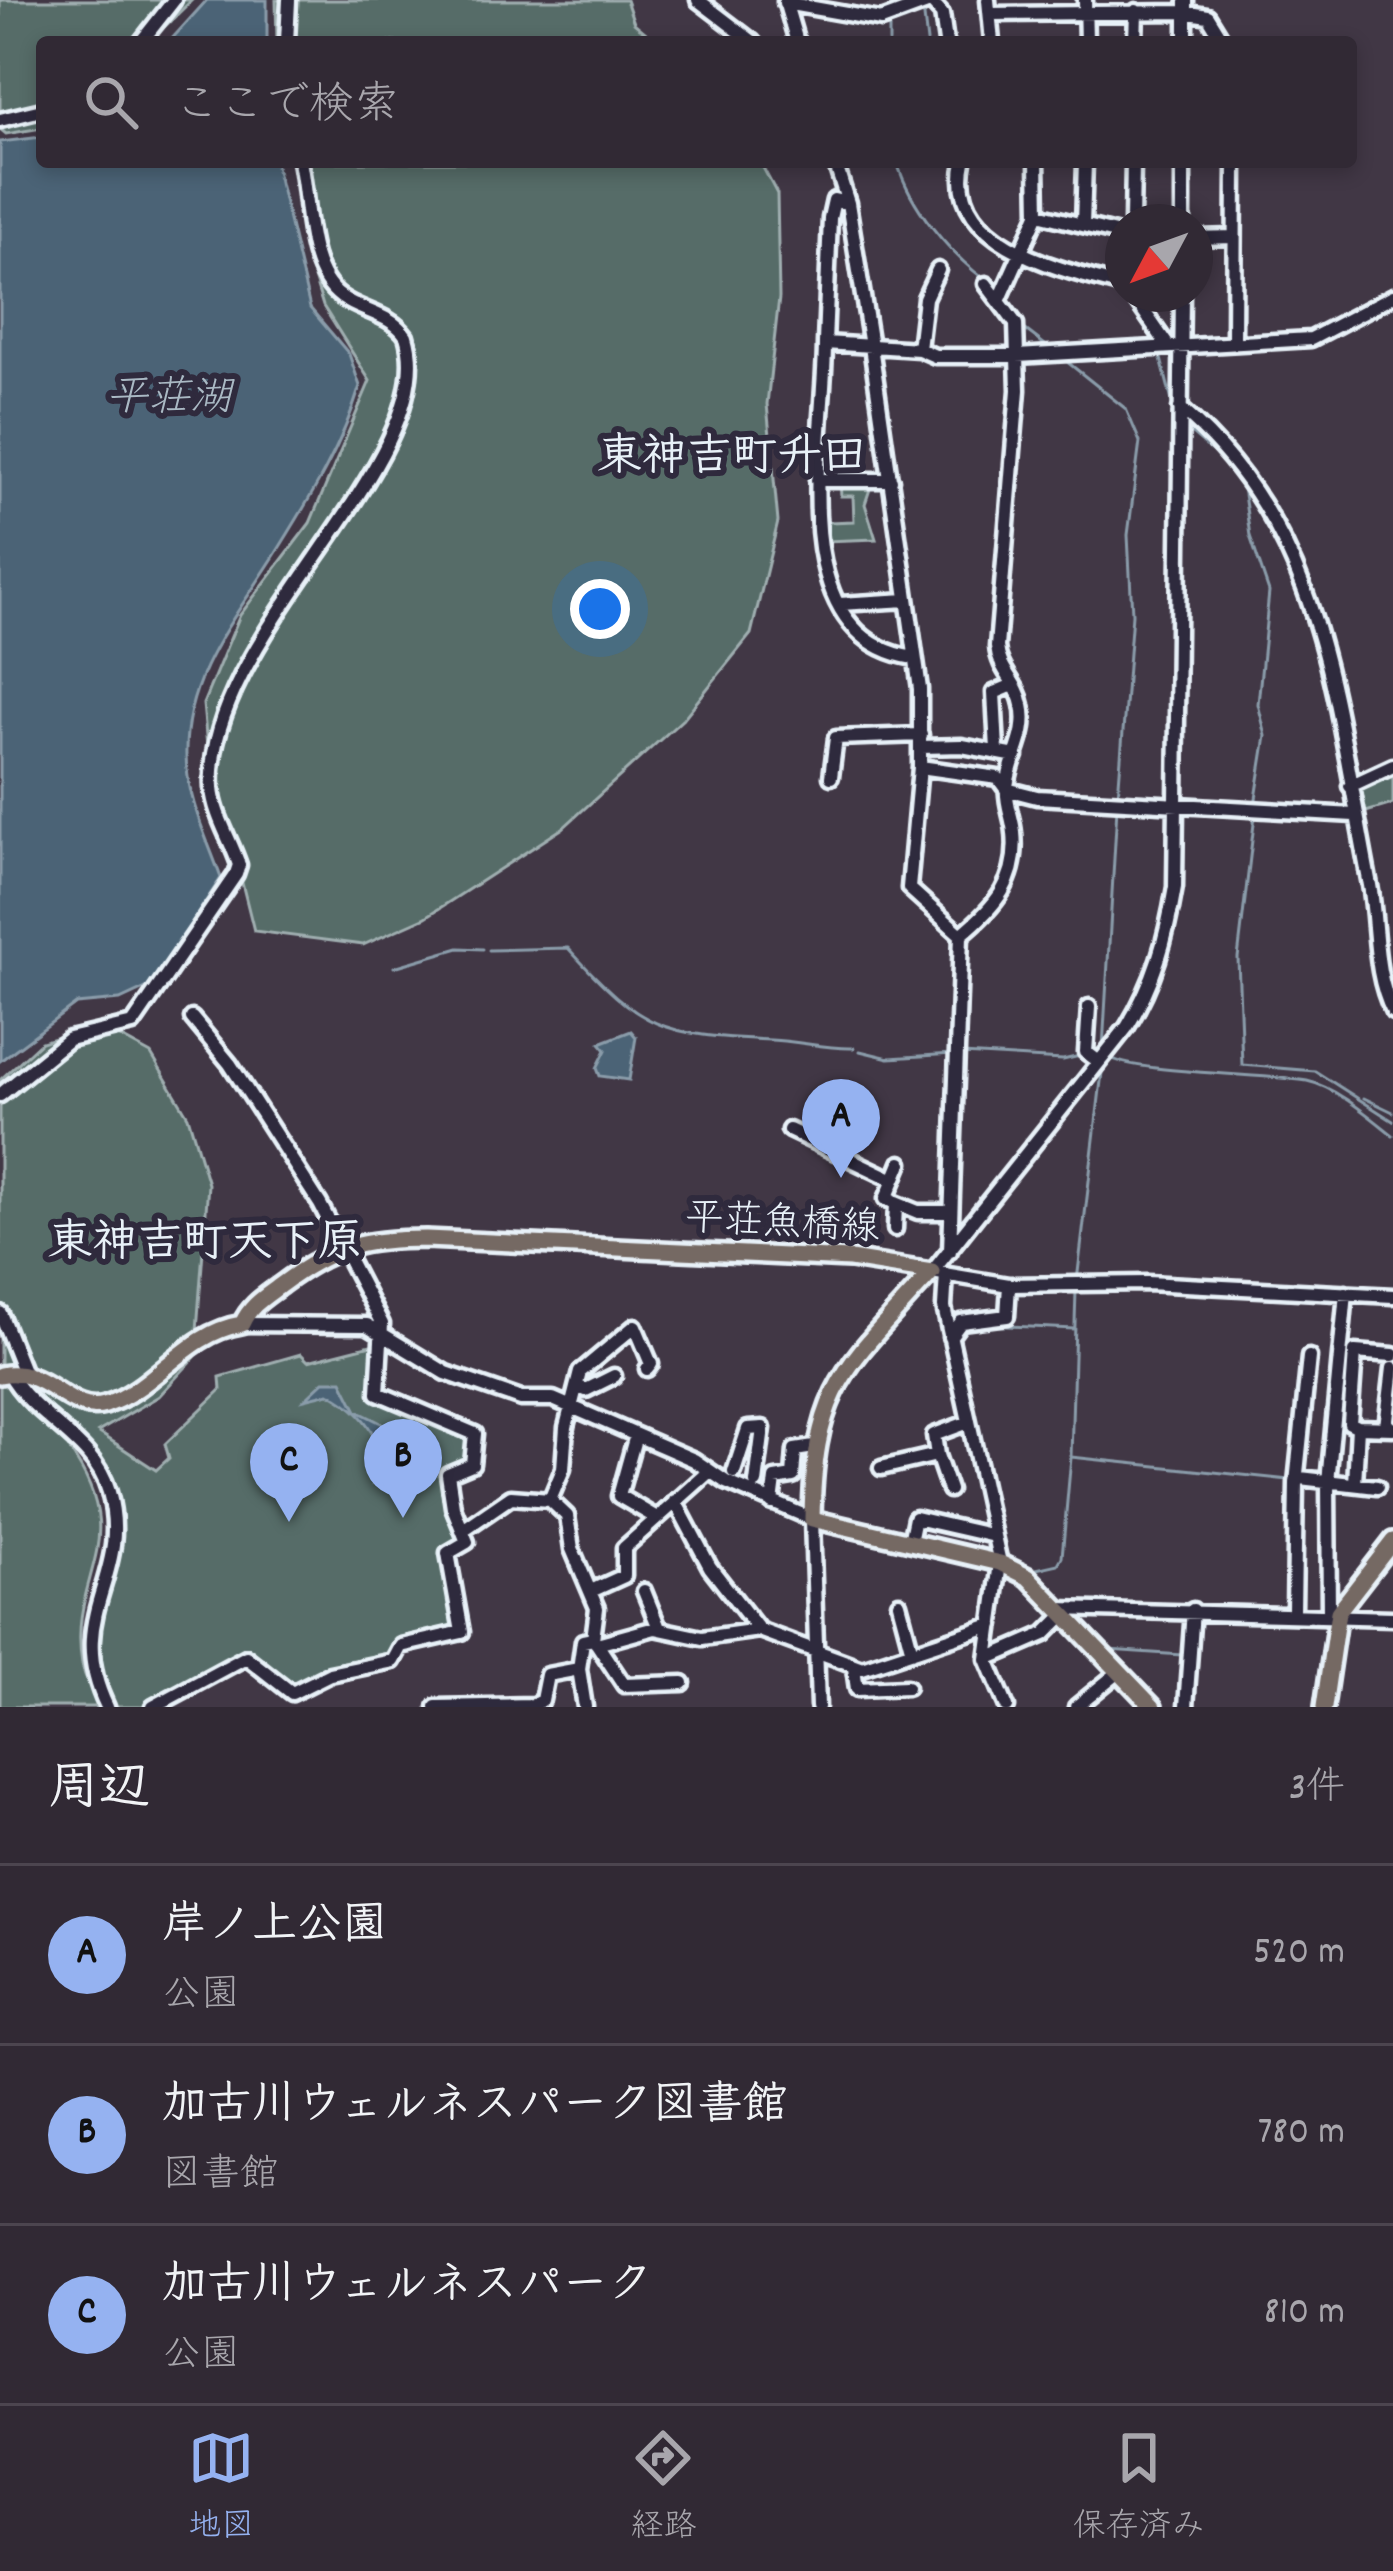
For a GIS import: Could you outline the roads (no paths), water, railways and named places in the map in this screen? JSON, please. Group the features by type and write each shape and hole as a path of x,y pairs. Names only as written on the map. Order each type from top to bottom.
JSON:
{"main road":[{"name":"平荘魚橋線","path":"11,1374 44,1380 85,1406 105,1405 200,1337 242,1324 252,1305 339,1247 406,1239 850,1259 939,1273"},
{"name":"平荘魚橋線","path":"812,1520 814,1447 822,1414 843,1374 939,1273"},
{"path":"812,1520 1000,1563 1028,1577 1153,1707"},
{"path":"1324,1707 1334,1612 1393,1541"}],"street":[{"path":"146,36 174,0"},
{"path":"286,36 289,0"},
{"path":"698,0 745,36"},
{"path":"1173,0 1185,9"},
{"path":"1203,0 1227,29 1226,36"},
{"path":"795,36 785,2 886,19 928,3 942,14 945,36"},
{"path":"1086,5 1086,36"},
{"path":"990,7 1185,9 1208,16 1222,36"},
{"path":"1135,36 1136,11"},
{"path":"0,120 36,111"},
{"path":"0,1095 69,1039 133,1024 236,874 239,865 212,790 214,754 233,695 260,640 331,539 402,414 406,336 399,326 340,296 325,279 301,168"},
{"path":"837,168 848,203 871,346 914,658 921,741 910,893 961,935"},
{"path":"965,168 967,194 980,222 1021,258 1105,281"},
{"path":"1003,296 1038,214 1037,168"},
{"path":"1083,225 1085,168"},
{"path":"1132,204 1133,168"},
{"path":"1183,204 1184,168"},
{"path":"1234,343 1235,168"},
{"path":"848,203 834,200 830,218 817,480 821,569 851,627 882,653 914,658"},
{"path":"1038,214 1105,230"},
{"path":"1213,238 1234,237"},
{"path":"919,349 928,285 938,270"},
{"path":"986,284 1003,296 1016,324 997,646 998,664 1023,706 1024,733 1006,789"},
{"path":"825,343 919,349 935,356 1017,356 1320,337 1393,296"},
{"path":"1147,312 1174,346"},
{"path":"1007,1707 987,1659 1000,1563 939,1273 950,1251 1151,989 1164,949 1175,887 1180,411 1174,346 1179,312"},
{"path":"1180,411 1249,475 1293,558 1328,658 1371,891 1379,976 1393,1012"},
{"path":"817,480 892,480"},
{"path":"840,604 907,600"},
{"path":"997,750 994,693 1013,686"},
{"path":"831,777 836,738 921,741 1016,756"},
{"path":"1350,786 1393,766"},
{"path":"920,767 998,778 1006,789 1015,837 1009,883 996,906 961,935 950,1251"},
{"path":"1006,789 1036,797 1354,815"},
{"path":"1089,1007 1099,1056"},
{"path":"153,1707 246,1657 292,1693 330,1674 393,1660 401,1646 462,1632 448,1553 467,1542 452,1507 448,1474 472,1464 475,1434 378,1393 384,1333 320,1204 230,1064 192,1018"},
{"path":"796,1129 894,1180"},
{"path":"901,1162 886,1199 918,1212 948,1212"},
{"path":"895,1229 896,1203"},
{"path":"939,1273 1009,1285 1393,1296"},
{"path":"950,1337 961,1322 1000,1321 1006,1316 1009,1285"},
{"path":"1334,1612 1328,1481 1346,1293"},
{"path":"0,1313 11,1374 79,1444 109,1494 112,1555 88,1634 90,1667 106,1707"},
{"path":"242,1324 367,1325 446,1373 521,1399 553,1399 570,1411 694,1460 710,1473 771,1497 812,1520 818,1707"},
{"path":"550,1500 563,1469 580,1372 635,1326 651,1364 646,1369"},
{"path":"1393,1355 1354,1352 1350,1424 1389,1427 1393,1368"},
{"path":"1294,1611 1298,1481 1309,1358"},
{"path":"579,1387 586,1390 614,1376"},
{"path":"34,1400 44,1380"},
{"path":"1305,1408 1350,1409"},
{"path":"949,1490 934,1436 969,1422"},
{"path":"1355,1484 1358,1427"},
{"path":"734,1472 748,1429 763,1429 756,1483"},
{"path":"636,1436 619,1496 655,1517"},
{"path":"771,1497 776,1478 792,1478 795,1450 814,1447"},
{"path":"881,1468 937,1455"},
{"path":"591,1591 624,1576 624,1548 718,1468 756,1483 771,1497"},
{"path":"1298,1481 1376,1487"},
{"path":"463,1530 511,1497 550,1500 567,1516 572,1549 597,1608 595,1641 624,1685 683,1682"},
{"path":"675,1501 710,1567 759,1630"},
{"path":"910,1542 915,1518 994,1536"},
{"path":"644,1591 659,1628"},
{"path":"899,1603 911,1648"},
{"path":"1186,1707 1193,1610"},
{"path":"987,1659 1046,1634 1061,1612 1294,1611 1393,1618"},
{"path":"585,1707 579,1669 583,1641 659,1628 702,1638 759,1630 854,1668 992,1625"},
{"path":"854,1668 857,1689 907,1687"},
{"path":"436,1707 534,1705 542,1700 547,1675 579,1669"},
{"path":"1076,1707 1118,1672"}],"water":[{"path":"207,0 267,0 267,36 174,36"},
{"name":"平荘湖","path":"36,138 36,168 276,168 310,308 349,354 360,386 325,471 216,647 194,698 187,772 221,878 150,986 120,1000 76,1004 0,1061 0,142"},
{"path":"631,1031 636,1037 629,1080 600,1076 597,1068 606,1050 600,1043"},
{"path":"324,1381 342,1381 357,1411 395,1430 413,1451 391,1479 373,1484 379,1455 376,1442 353,1409 329,1393 305,1399"}],"waterway":[{"path":"923,8 926,36"},
{"path":"889,25 889,36"},
{"path":"899,168 932,227 984,279"},
{"path":"955,168 970,217 1013,256"},
{"path":"1021,261 1105,287"},
{"path":"1023,328 1049,348"},
{"path":"1160,355 1174,409"},
{"path":"1061,357 1126,409 1140,442 1128,535 1132,614 1118,797"},
{"path":"1185,428 1227,464"},
{"path":"1243,487 1250,536 1269,592 1258,704 1266,736 1255,805"},
{"path":"1103,1048 1117,807"},
{"path":"1255,815 1238,958 1242,1065 1315,1071 1393,1121"},
{"path":"394,967 459,948 483,949"},
{"path":"489,950 568,948 636,1012 678,1030 854,1048"},
{"path":"860,1051 889,1058 953,1054"},
{"path":"962,1054 1063,1060 1084,1055"},
{"path":"1108,1056 1169,1070 1318,1084 1393,1135"},
{"path":"1077,1281 1103,1064"},
{"path":"1364,1098 1393,1112"},
{"path":"1071,1457 1076,1290"},
{"path":"983,1325 1075,1329"},
{"path":"1032,1570 1058,1564 1062,1557 1071,1457 1289,1480"},
{"path":"1323,1665 1326,1621"},
{"path":"1108,1650 1182,1655"}],"place":[{"name":"岸ノ上公園","path":"841,1178"},
{"name":"加古川ウェルネスパーク図書館","path":"403,1518"},
{"name":"加古川ウェルネスパーク","path":"289,1522"}],"district":[{"name":"東神吉町升田","path":"732,460"},
{"name":"東神吉町天下原","path":"205,1246"}]}
